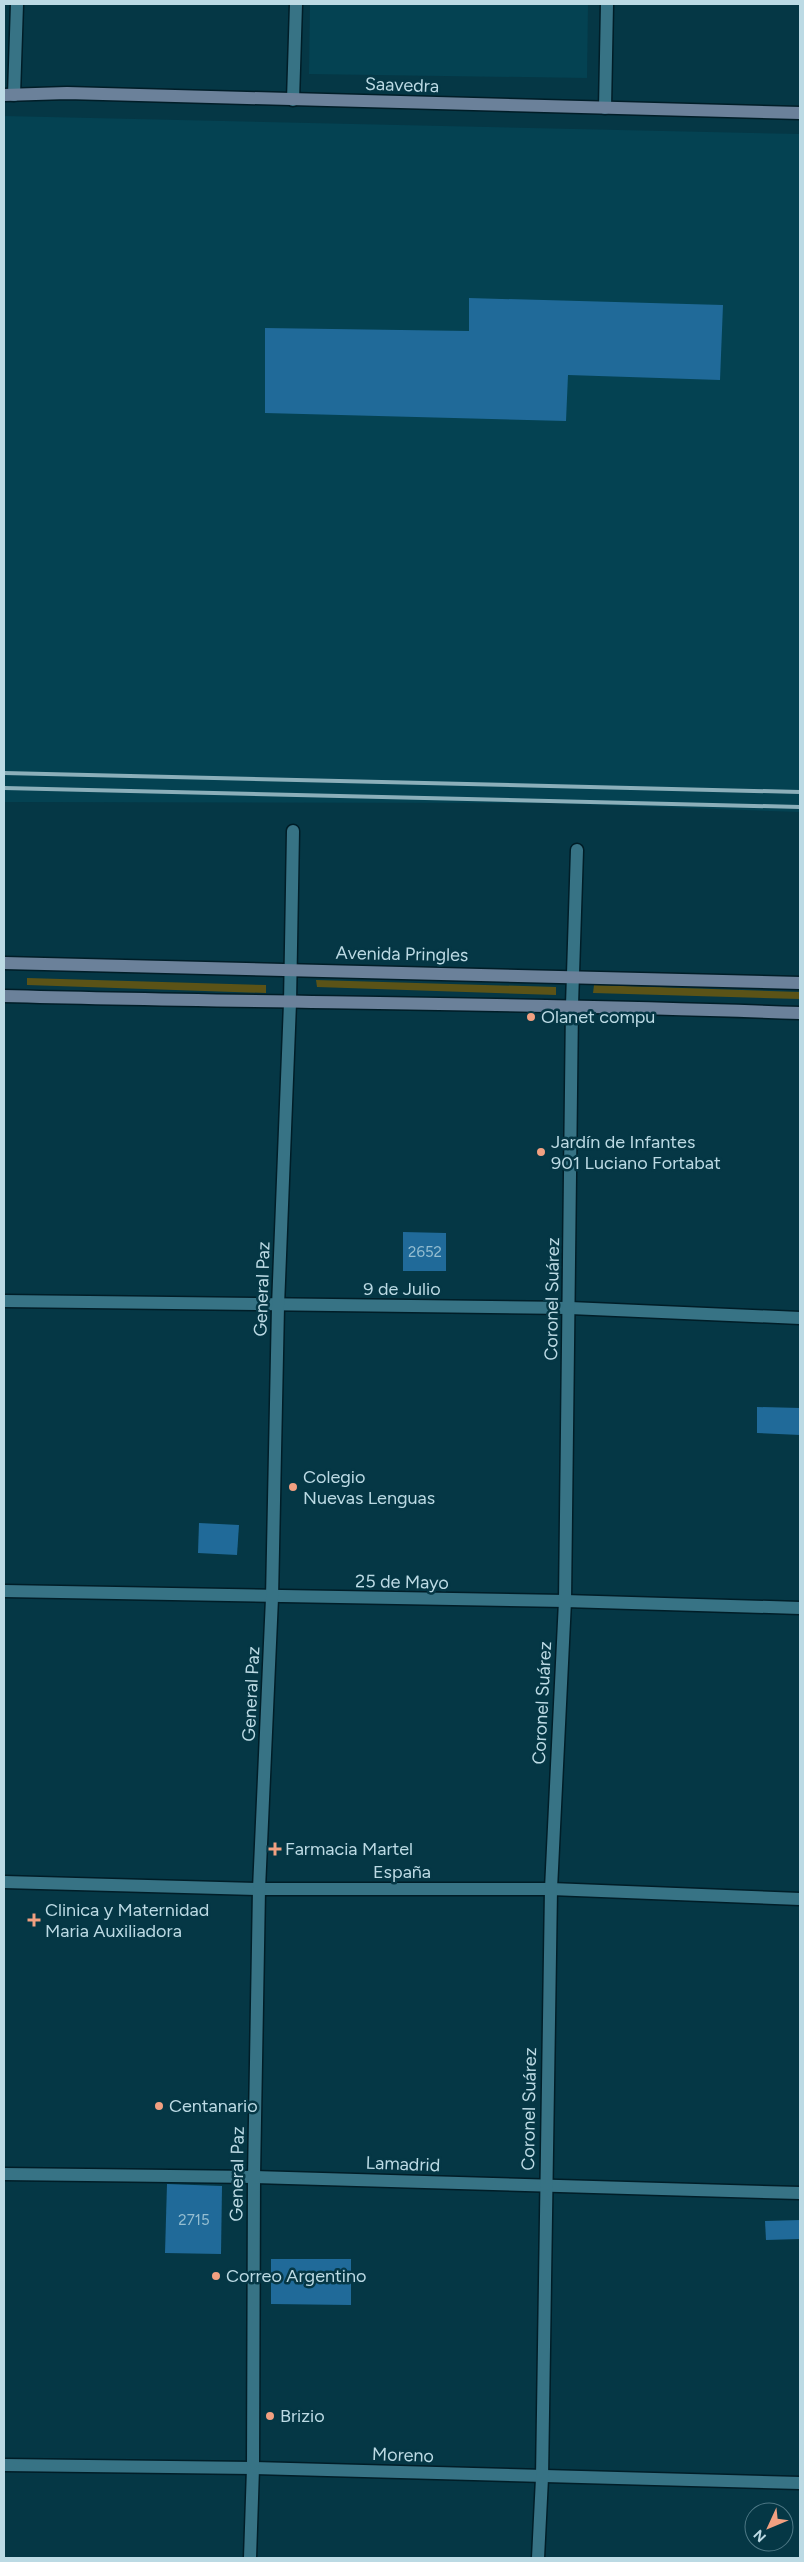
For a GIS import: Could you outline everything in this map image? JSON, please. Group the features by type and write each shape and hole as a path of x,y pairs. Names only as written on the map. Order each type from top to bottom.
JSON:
{"main road":[{"name":"Saavedra","path":"9,95 67,93 800,113"},
{"name":"Avenida Pringles","path":"4,962 572,975 800,983"},
{"path":"4,996 290,1003 572,1005 800,1013"}],"street":[{"path":"9,95 17,4"},
{"path":"293,100 296,4"},
{"path":"605,108 607,4"},
{"name":"General Paz","path":"250,2558 253,2468 254,2177 259,1889 272,1598 278,1306 290,1003 293,831"},
{"name":"Coronel Suárez","path":"538,2558 542,2478 550,1889 565,1602 570,1308 572,975 577,850"},
{"name":"9 de Julio","path":"4,1301 278,1306 570,1308 800,1318"},
{"name":"25 de Mayo","path":"4,1591 800,1608"},
{"name":"España","path":"4,1882 259,1889 550,1889 800,1899"},
{"name":"Lamadrid","path":"4,2174 254,2177 800,2193"},
{"name":"Moreno","path":"4,2464 253,2468 542,2478 800,2483"}],"shaded area":[{"path":"310,4 588,4 587,78 309,74"},
{"path":"4,116 800,134 800,812 550,803 4,802"},
{"path":"27,978 266,985 266,993 27,985"},
{"path":"316,980 556,987 556,995 317,987"},
{"path":"594,985 800,992 800,999 593,993"}],"building":[{"path":"469,298 723,305 720,380 568,375 566,421 265,413 265,328 469,331"},
{"path":"403,1232 446,1233 446,1271 403,1271"},
{"path":"757,1407 800,1408 800,1435 757,1433"},
{"path":"199,1523 239,1525 237,1555 198,1553"},
{"path":"167,2184 222,2186 221,2254 165,2253"},
{"path":"800,2220 800,2239 766,2240 765,2221"},
{"path":"271,2259 351,2259 351,2305 271,2304"}],"railway":[{"path":"4,773 800,792"},
{"path":"4,788 800,807"}],"place":[{"name":"Olanet compu","path":"531,1017"},
{"name":"Jardín de Infantes 901 Luciano Fortabat","path":"541,1152"},
{"name":"Colegio Nuevas Lenguas","path":"293,1487"},
{"name":"Farmacia Martel","path":"275,1849"},
{"name":"Clinica y Maternidad Maria Auxiliadora","path":"34,1920"},
{"name":"Centanario","path":"159,2106"},
{"name":"Correo Argentino","path":"216,2276"},
{"name":"Brizio","path":"270,2416"}]}
